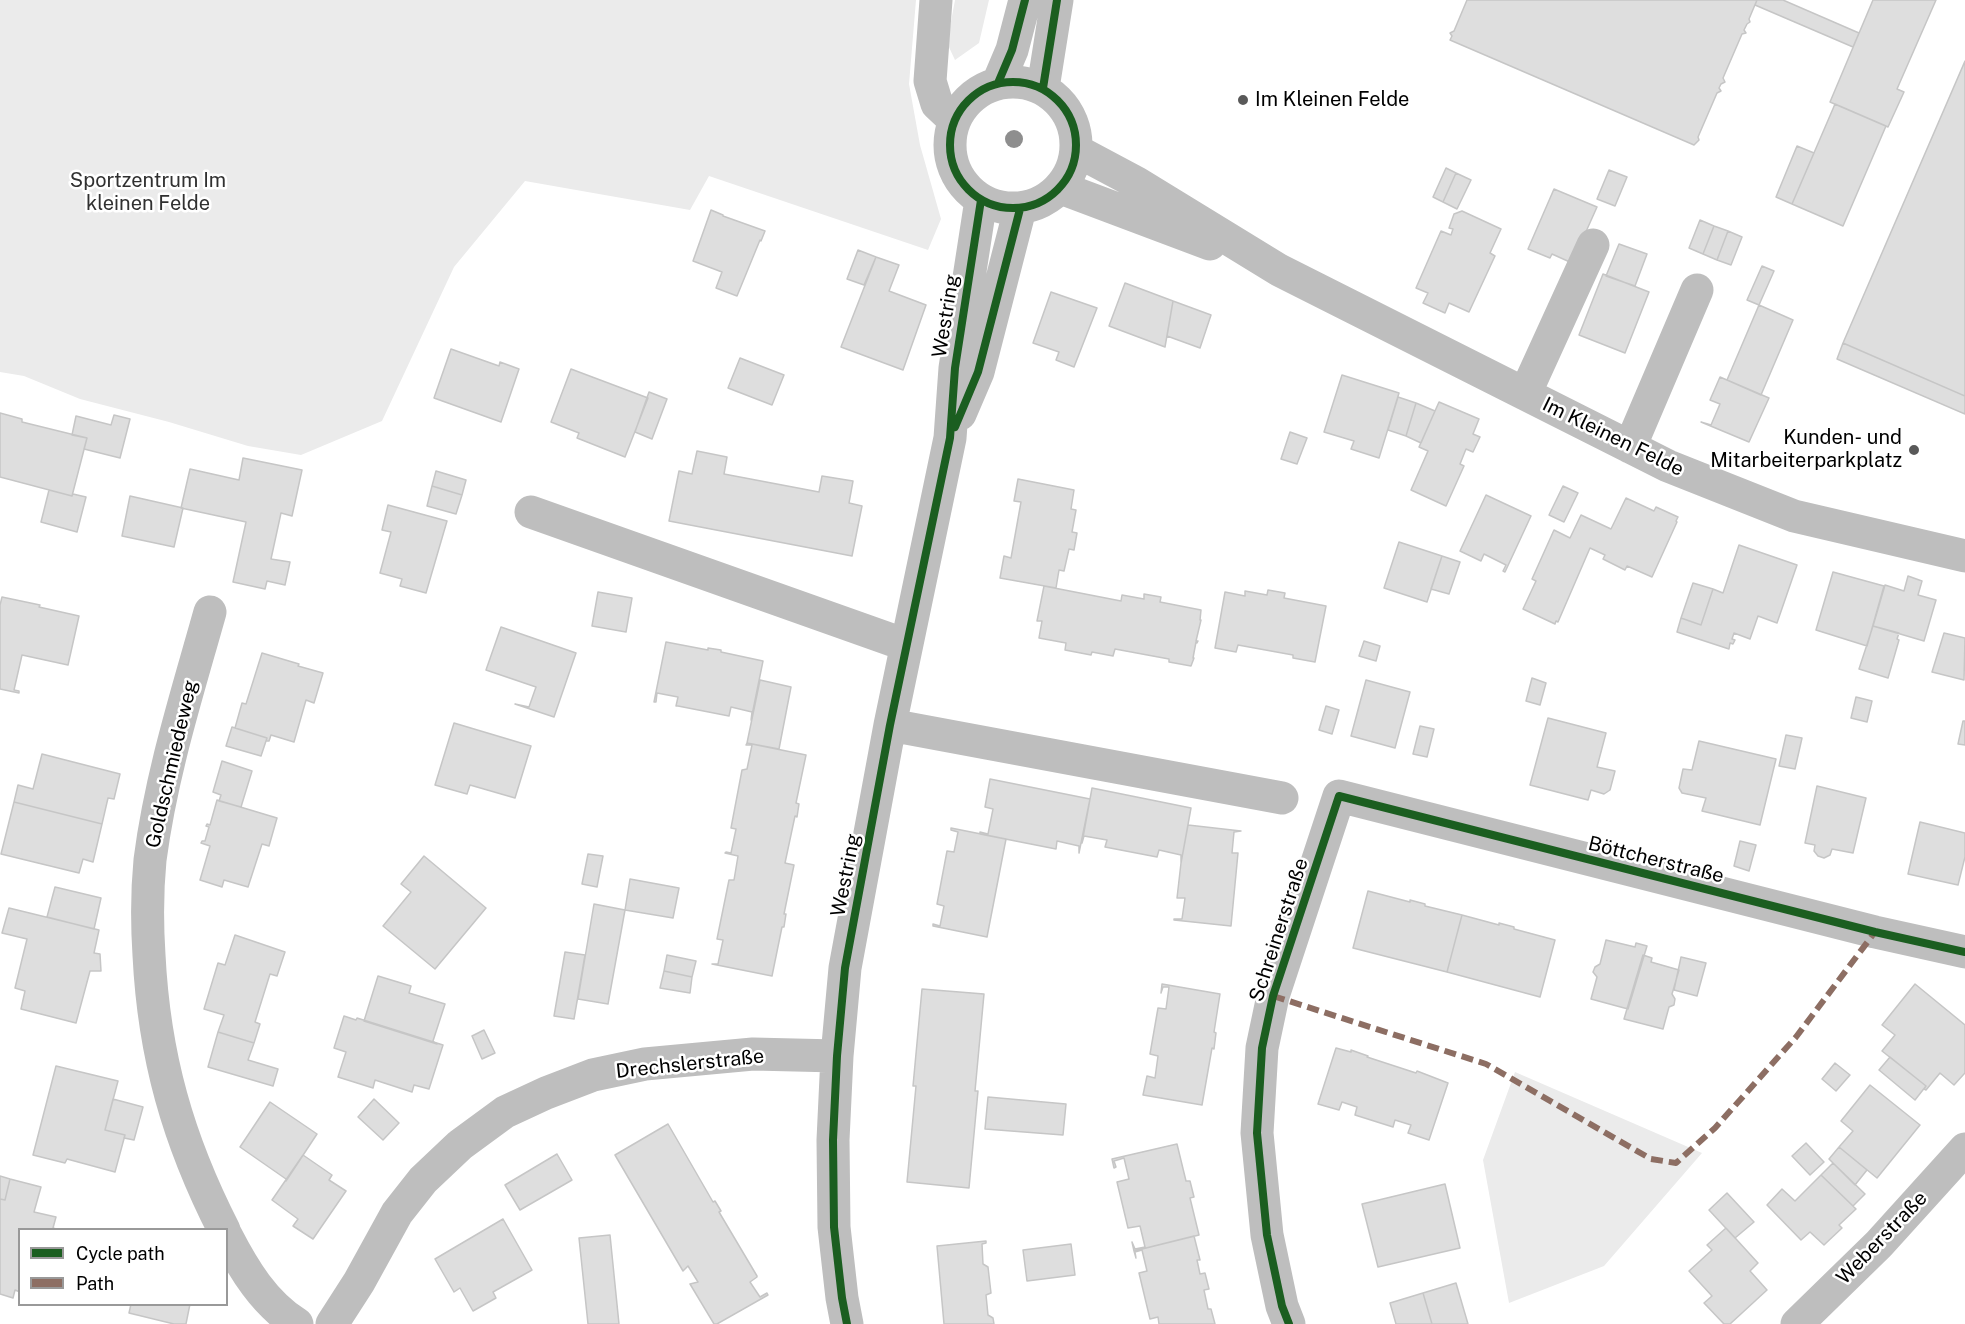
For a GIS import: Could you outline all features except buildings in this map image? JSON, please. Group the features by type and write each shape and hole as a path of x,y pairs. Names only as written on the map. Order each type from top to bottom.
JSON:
{"street":[{"path":"936,0 930,81 937,104 954,120"},
{"path":"998,83 1012,50 1025,0"},
{"path":"1043,88 1057,0"},
{"path":"1023,82 1043,88 1063,105 1076,129 1077,151 1071,174 1061,188 1035,205 1020,209 1007,209 981,200 966,189 953,166 949,142 954,120 972,95 985,87 998,83 1023,82"},
{"name":"Im Kleinen Felde","path":"1077,151 1137,183 1279,270 1668,466 1794,516 1965,556"},
{"name":"Im Kleinen Felde","path":"1061,188 1279,270"},
{"name":"Westring","path":"847,1324 834,1227 833,1140 837,1056 845,968 890,725 950,438 955,368 981,200"},
{"name":"Westring","path":"950,438 978,372 1020,209"},
{"path":"1525,394 1593,245"},
{"path":"1630,447 1697,290"},
{"path":"531,512 906,645"},
{"name":"Goldschmiedeweg","path":"210,612 161,795 150,861 147,922 153,1011 168,1092 186,1148 223,1228"},
{"path":"890,725 1282,798"},
{"name":"Böttcherstraße","path":"1340,796 1875,932 1965,952"},
{"name":"Schreinerstraße","path":"1289,1324 1282,1306 1267,1235 1260,1167 1257,1133 1262,1048 1273,996 1340,796"},
{"name":"Drechslerstraße","path":"332,1324 359,1282 397,1213 423,1179 460,1144 506,1112 546,1093 593,1075 645,1064 753,1054 837,1056"},
{"name":"Weberstraße","path":"1797,1324 1879,1244 1965,1149"},
{"path":"228,1238 259,1290 282,1315 297,1324"}],"green space":[{"name":"Sportzentrum Im kleinen Felde","path":"0,0 916,0 909,84 920,145 941,219 928,250 709,176 690,210 525,181 454,267 382,421 301,455 248,446 169,422 80,399 24,376 0,372"},
{"path":"955,0 989,0 979,43 955,60 947,43"},
{"path":"1515,1072 1702,1153 1604,1266 1509,1303 1483,1160"}],"marked path":[{"path":"1273,996 1486,1064 1651,1159 1676,1163 1715,1128 1796,1037 1875,932"}],"cycle path":[{"path":"998,83 1012,50 1025,0"},
{"path":"1043,88 1057,0"},
{"path":"1013,82 1037,86 1058,100 1072,121 1076,145 1072,169 1058,190 1037,204 1013,208 989,204 968,190 954,169 950,145 954,121 968,100 989,86 1013,82"},
{"path":"847,1324 834,1227 833,1140 837,1056 845,968 890,725 950,438 955,368 981,200"},
{"path":"955,427 978,372 1020,209"},
{"path":"1289,1324 1282,1306 1267,1235 1257,1133 1262,1048 1273,996 1339,796 1875,932 1965,952"}],"place":[{"name":"Im Kleinen Felde","path":"1243,100"},
{"name":"Kunden- und Mitarbeiterparkplatz","path":"1914,450"}]}
